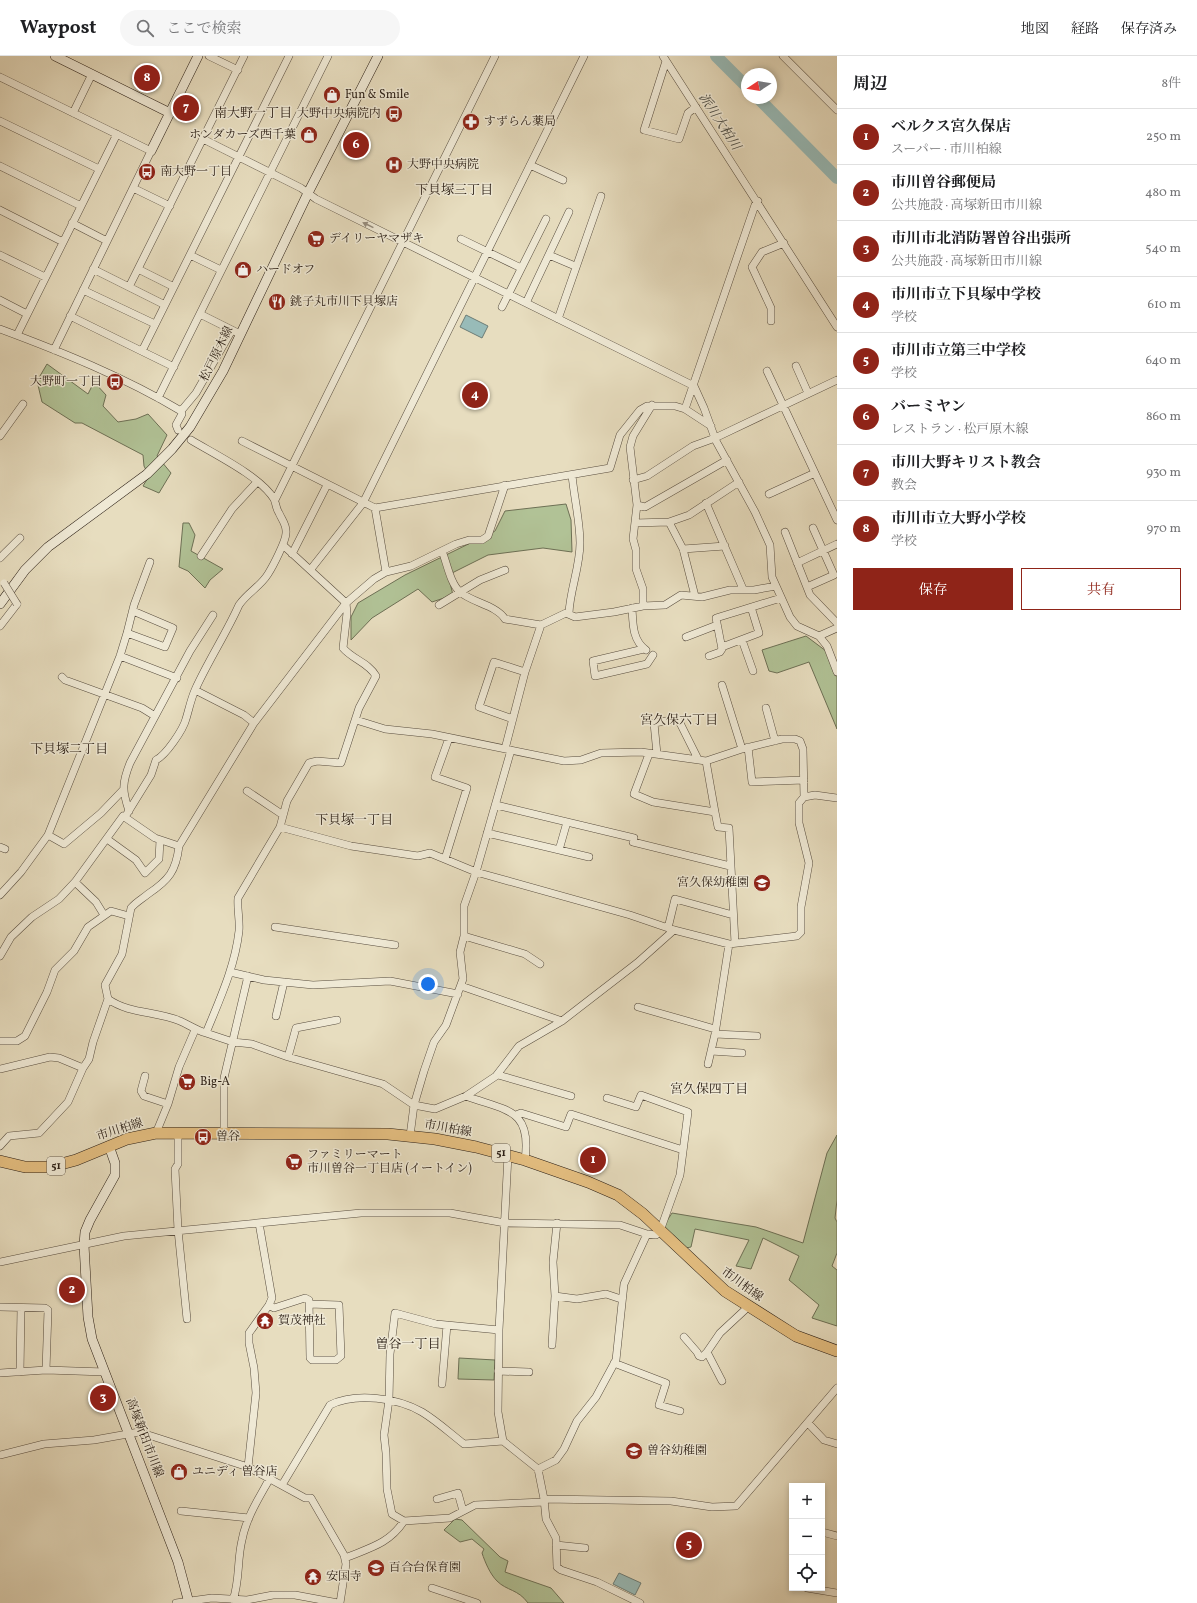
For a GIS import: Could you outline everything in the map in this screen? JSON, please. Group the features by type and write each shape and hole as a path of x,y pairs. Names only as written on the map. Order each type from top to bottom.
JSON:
{"main road":[{"path":"56,56 170,113"},
{"path":"151,151 198,56"},
{"name":"松戸原木線","path":"0,604 25,570 48,546 147,474 172,449 202,410 236,332 378,56"},
{"name":"市川柏線","path":"0,1161 25,1167 50,1167 76,1160 127,1139 156,1133 178,1132 388,1134 435,1139 508,1155 588,1182 618,1195 631,1204 720,1287 748,1307 796,1336 836,1349"},
{"name":"高塚新田市川線","path":"109,1146 115,1163 115,1175 85,1232 84,1245 90,1332 96,1353 130,1434 178,1562 189,1602"}],"street":[{"path":"209,56 238,70"},
{"path":"129,287 244,56"},
{"path":"142,351 289,56"},
{"path":"158,398 328,56"},
{"path":"275,500 495,56"},
{"path":"310,569 363,503 584,56"},
{"path":"783,56 837,110"},
{"path":"664,58 837,326"},
{"path":"664,58 644,130 679,140 688,113 696,107"},
{"path":"73,113 92,74"},
{"path":"0,77 151,151 54,350"},
{"path":"0,122 99,169"},
{"path":"17,335 116,134"},
{"path":"203,139 270,172 316,199 473,278 694,386 715,438 739,482 770,545 772,577 790,617 797,626 819,636 827,646 837,672"},
{"path":"530,165 563,180"},
{"path":"0,166 81,206"},
{"path":"133,188 170,206"},
{"path":"558,319 575,266 601,196"},
{"path":"685,409 755,205 758,202"},
{"path":"0,210 63,242"},
{"path":"526,303 569,212"},
{"path":"502,307 507,294 546,219"},
{"path":"72,223 107,241"},
{"path":"461,240 521,268"},
{"path":"771,321 771,308 752,267 762,252 784,243"},
{"path":"549,254 575,266"},
{"path":"0,255 45,278"},
{"path":"190,255 221,270"},
{"path":"93,269 165,305"},
{"path":"138,269 174,286"},
{"path":"84,290 155,324"},
{"path":"0,300 27,314"},
{"path":"178,430 176,425 182,414 181,411 196,393 236,332 200,314"},
{"path":"70,316 174,367"},
{"path":"0,329 54,350 158,398 181,411"},
{"path":"796,366 808,394"},
{"path":"767,371 837,520"},
{"path":"634,480 647,476 693,446 715,438 837,380"},
{"path":"0,436 23,404"},
{"path":"242,441 363,503 376,508 610,468 620,435 624,429 640,410 652,405 675,406 685,409 711,426"},
{"path":"643,606 643,589 636,569 636,550 633,539 637,505 630,447 633,436 652,405"},
{"path":"0,956 8,941 32,917 59,899 75,882 123,816 127,814 151,775 156,760 162,757 181,729 186,718 186,711 195,690 239,605 246,594 258,587 268,575 279,551 284,546 286,529 275,500 257,482 191,440"},
{"path":"637,505 645,507 726,460"},
{"path":"769,494 815,473"},
{"path":"569,613 570,596 577,566 580,542 572,475"},
{"path":"201,556 232,509 257,482"},
{"path":"635,523 669,522 689,514 739,482"},
{"path":"292,554 327,485"},
{"path":"0,1146 9,1136 39,1133 68,1102 83,1068 89,1059 92,1042 108,998 105,985 122,954 131,908 135,903 158,888 172,874 177,863 179,846 254,723 346,603 374,578 386,572 411,566 456,544 469,540 482,540 488,536 505,485"},
{"path":"706,503 743,589"},
{"path":"376,508 386,572"},
{"path":"669,522 683,549 695,596"},
{"path":"807,587 834,575 813,528"},
{"path":"785,532 810,595 837,623"},
{"path":"0,558 20,538"},
{"path":"797,564 837,544"},
{"path":"206,1033 230,972 239,930 237,908 238,898 280,827 287,801 309,763 317,761 342,763 359,708 376,676 373,670 343,648 347,613 346,603 284,546"},
{"path":"683,549 725,546"},
{"path":"442,551 456,586 461,592 501,613 505,619 541,625 566,613 569,613 575,617 643,606 665,605 681,596 718,594 730,590 754,590 776,586"},
{"path":"0,895 21,872 48,835 120,656 133,611 150,562"},
{"path":"439,605 480,580 505,570"},
{"path":"0,626 17,604 2,581"},
{"path":"709,656 720,652 722,647 716,618 781,598"},
{"path":"722,647 759,634 751,607"},
{"path":"632,608 634,634 637,641 644,649 654,655 647,664 595,676 593,661 644,649"},
{"path":"127,633 165,647 173,628 133,611"},
{"path":"179,846 160,840 127,814 123,782 130,763 190,651 213,615"},
{"path":"410,1136 414,1105 434,1042 446,1025 462,979 460,952 464,936 464,906 496,805 513,719 525,672 541,625"},
{"path":"686,637 717,625"},
{"path":"819,636 837,628"},
{"path":"742,640 753,672"},
{"path":"120,656 176,678"},
{"path":"513,719 479,707 494,662 525,672"},
{"path":"62,677 66,680 142,708 155,716"},
{"path":"722,685 745,748 752,782 804,780"},
{"path":"195,690 238,712 254,723"},
{"path":"766,708 775,741"},
{"path":"698,759 678,719 654,723 653,754 634,794 653,802 715,812"},
{"path":"280,827 351,846 418,856 430,853 476,872 621,912 671,929 732,943 797,936 801,932 801,907 809,863 799,823 799,803 804,797 803,749 800,741 794,739 775,741 745,748 706,761 641,752 601,753 581,760 564,761 412,731 385,729 356,720"},
{"path":"445,859 467,788 435,777 449,738"},
{"path":"706,761 718,827 729,828 733,915 732,943 708,1064"},
{"path":"48,835 64,844 101,814 123,790"},
{"path":"247,791 284,815"},
{"path":"804,797 815,795 837,798"},
{"path":"496,805 634,838 633,842 730,866"},
{"path":"559,850 567,822"},
{"path":"487,834 589,857"},
{"path":"107,839 136,860 145,873 159,859 160,840"},
{"path":"75,882 96,902 104,915"},
{"path":"108,998 127,1009 180,1021 194,1030 233,1042 252,1044 288,1058 383,1084 414,1105 435,1109 466,1096 498,1075 519,1046 562,1021 637,963 671,929 675,899 733,915"},
{"path":"0,1041 17,1041 25,1036 49,988 55,970 74,951 88,927 111,911 129,916"},
{"path":"275,927 395,945"},
{"path":"464,936 525,954 540,964"},
{"path":"230,972 284,982 313,985 390,981 458,994"},
{"path":"224,1132 224,1078 248,976"},
{"path":"276,1016 284,982"},
{"path":"460,986 562,1021"},
{"path":"638,1007 715,1032 757,1036"},
{"path":"288,1058 296,1028 337,1020"},
{"path":"156,1133 168,1104 178,1068 194,1030"},
{"path":"711,1051 742,1053"},
{"path":"0,1069 50,1057 59,1058 83,1068"},
{"path":"498,1075 571,1096"},
{"path":"145,1076 141,1091 144,1096 168,1104"},
{"path":"0,1262 124,1236 361,1213 450,1213 505,1223 620,1225 647,1234 656,1235 660,1231 680,1175 688,1112 641,1095 636,1107 607,1098"},
{"path":"466,1096 516,1115 523,1124 527,1134 525,1160"},
{"path":"516,1115 520,1113 566,1127 571,1114 683,1150"},
{"path":"178,1132 178,1164 175,1169 178,1230 187,1318"},
{"path":"508,1155 498,1371 498,1412 503,1441 538,1469 546,1519 555,1534 556,1565 561,1570 597,1582 640,1603"},
{"path":"248,1468 256,1394 254,1368 248,1343 249,1333 269,1305 272,1298 259,1223"},
{"path":"552,1346 555,1296 553,1262 558,1223"},
{"path":"538,1469 556,1460 564,1449 577,1421 596,1397 614,1363 618,1345 621,1299 628,1273 647,1234"},
{"path":"555,1296 577,1299 606,1294 621,1299"},
{"path":"269,1305 274,1308 305,1298 309,1300 309,1304 310,1358 312,1360 336,1360 341,1356 339,1305 309,1304"},
{"path":"0,1307 45,1308 48,1310 46,1370"},
{"path":"684,1337 699,1356 702,1357 720,1333 748,1307"},
{"path":"20,1372 21,1308"},
{"path":"499,1330 436,1324 395,1313 390,1354 389,1400 384,1435 387,1489 392,1514 404,1521 450,1518 475,1505 544,1500 671,1501 712,1507 736,1506 837,1388"},
{"path":"442,1384 447,1325"},
{"path":"707,1352 722,1381"},
{"path":"614,1363 666,1383 659,1404 680,1411"},
{"path":"0,1372 46,1370 105,1372"},
{"path":"498,1371 529,1372"},
{"path":"282,1485 330,1405 336,1402 361,1398 389,1400 411,1407 423,1413 464,1444 503,1441"},
{"path":"808,1423 824,1440 837,1444"},
{"path":"0,1455 44,1444 94,1440 139,1432 248,1468 270,1478 305,1498 311,1498 345,1558 346,1564 339,1603 320,1601 295,1595 273,1595 247,1600 212,1598 176,1603"},
{"path":"233,1600 238,1586 241,1542 249,1518 270,1478"},
{"path":"437,1499 458,1493 463,1511"},
{"path":"181,1511 249,1518"},
{"path":"345,1558 390,1539 397,1532 404,1521"},
{"path":"825,1533 837,1536"},
{"path":"556,1545 585,1548"},
{"path":"432,1588 477,1603"},
{"path":"825,1591 837,1593"},
{"path":"295,1595 295,1603"}],"green space":[{"path":"47,364 88,394 94,382 106,395 103,406 118,422 136,419 148,414 167,435 157,456 171,473 159,493 143,486 149,476 144,466 143,455 82,423 75,423 42,402 37,381"},
{"path":"566,504 571,520 572,552 543,548 488,555 448,575 453,595 432,602 418,589 372,618 351,640 351,617 358,603 405,575 495,531 505,511"},
{"path":"183,523 189,523 195,535 191,551 223,569 210,580 205,588 188,571 179,567"},
{"path":"806,636 826,651 837,674 837,729 809,662 777,673 769,671 762,650"},
{"path":"837,1135 837,1200 835,1218 837,1222 837,1253 832,1266 837,1270 837,1326 812,1318 819,1305 789,1280 799,1256 763,1238 751,1269 736,1266 749,1240 695,1229 691,1247 686,1248 663,1227 672,1213 756,1227 803,1243 827,1153"},
{"path":"459,1358 495,1360 494,1380 458,1379"},
{"path":"455,1519 462,1520 500,1557 508,1561 505,1572 551,1588 564,1603 528,1603 520,1595 501,1584 494,1578 488,1568 482,1553 484,1549 472,1539 460,1542 444,1530"}],"water":[{"path":"466,315 488,326 482,338 460,327"},
{"path":"619,1573 641,1583 635,1595 613,1584"}],"waterway":[{"name":"派川大柏川","path":"716,56 741,81"},
{"name":"派川大柏川","path":"764,104 837,178"}],"place":[{"name":"市川市立大野小学校","path":"147,78"},
{"name":"Fun & Smile","path":"332,95"},
{"name":"市川大野キリスト教会","path":"186,108"},
{"name":"大野中央病院内","path":"394,114"},
{"name":"すずらん薬局","path":"471,122"},
{"name":"ホンダカーズ西千葉","path":"309,135"},
{"name":"バーミヤン","path":"356,145"},
{"name":"大野中央病院","path":"394,165"},
{"name":"南大野一丁目","path":"147,172"},
{"name":"デイリーヤマザキ","path":"316,239"},
{"name":"ハードオフ","path":"243,270"},
{"name":"銚子丸市川下貝塚店","path":"277,302"},
{"name":"大野町一丁目","path":"115,382"},
{"name":"市川市立下貝塚中学校","path":"475,395"},
{"name":"宮久保幼稚園","path":"762,883"},
{"name":"Big-A","path":"187,1082"},
{"name":"曽谷","path":"203,1137"},
{"name":"ベルクス宮久保店","path":"593,1160"},
{"name":"ファミリーマート 市川曽谷一丁目店 (イートイン)","path":"294,1162"},
{"name":"市川曽谷郵便局","path":"72,1290"},
{"name":"賀茂神社","path":"265,1321"},
{"name":"市川市北消防署曽谷出張所","path":"103,1398"},
{"name":"曽谷幼稚園","path":"634,1451"},
{"name":"ユニディ 曽谷店","path":"179,1472"},
{"name":"市川市立第三中学校","path":"689,1545"},
{"name":"百合台保育園","path":"376,1568"},
{"name":"安国寺","path":"313,1577"}],"district":[{"name":"南大野一丁目","path":"253,114"},
{"name":"下貝塚三丁目","path":"454,191"},
{"name":"宮久保六丁目","path":"679,721"},
{"name":"下貝塚二丁目","path":"69,750"},
{"name":"下貝塚一丁目","path":"354,821"},
{"name":"宮久保四丁目","path":"709,1090"},
{"name":"曽谷一丁目","path":"408,1345"}]}
